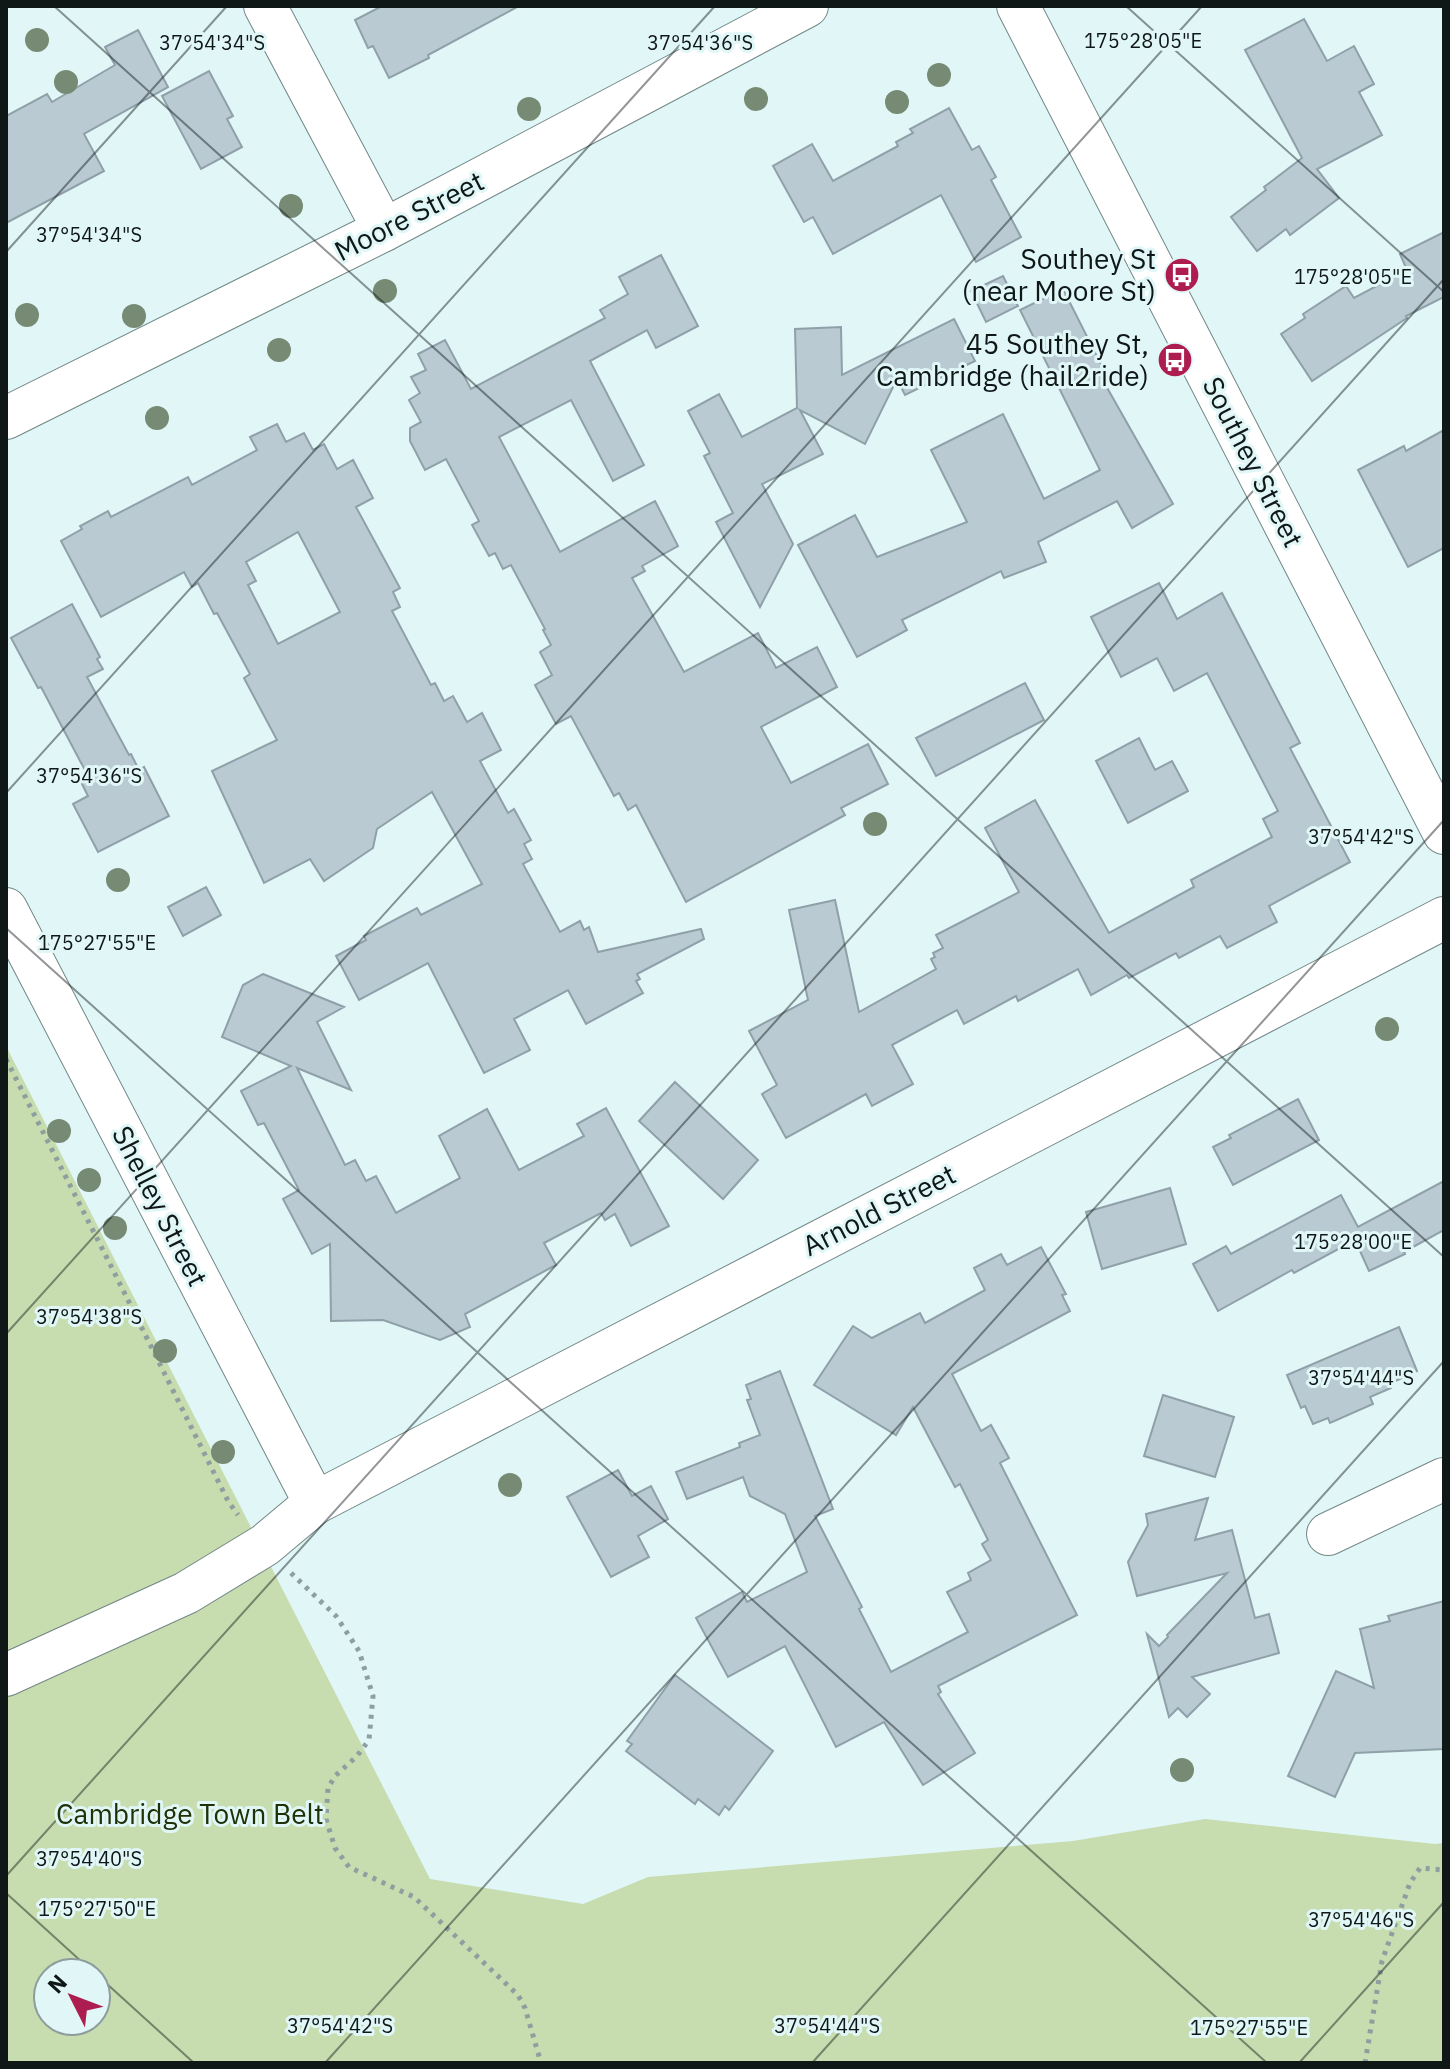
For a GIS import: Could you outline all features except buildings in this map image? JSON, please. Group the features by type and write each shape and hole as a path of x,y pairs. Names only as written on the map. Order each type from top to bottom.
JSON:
{"street":[{"path":"265,6 384,230"},
{"name":"Moore Street","path":"6,418 384,230 807,6"},
{"name":"Southey Street","path":"1018,6 1444,833"},
{"name":"Shelley Street","path":"6,909 315,1503"},
{"name":"Arnold Street","path":"6,1675 186,1593 265,1545 315,1503 1444,918"},
{"path":"1328,1534 1444,1479"}],"path":[{"path":"6,1059 228,1501 247,1526"},
{"path":"284,1566 336,1616 359,1651 373,1696 369,1740 335,1776 328,1788 326,1819 335,1848 349,1867 414,1897 518,1995 525,2008 541,2063"},
{"path":"1365,2063 1382,1961 1413,1875 1420,1868 1444,1870"}],"green space":[{"name":"Cambridge Town Belt","path":"6,1046 430,1879 583,1904 648,1877 1073,1841 1205,1819 1444,1843 1444,2063 6,2063"}],"place":[{"name":"Southey St (near Moore St)","path":"1182,275"},
{"name":"45 Southey St, Cambridge (hail2ride)","path":"1175,360"}]}
